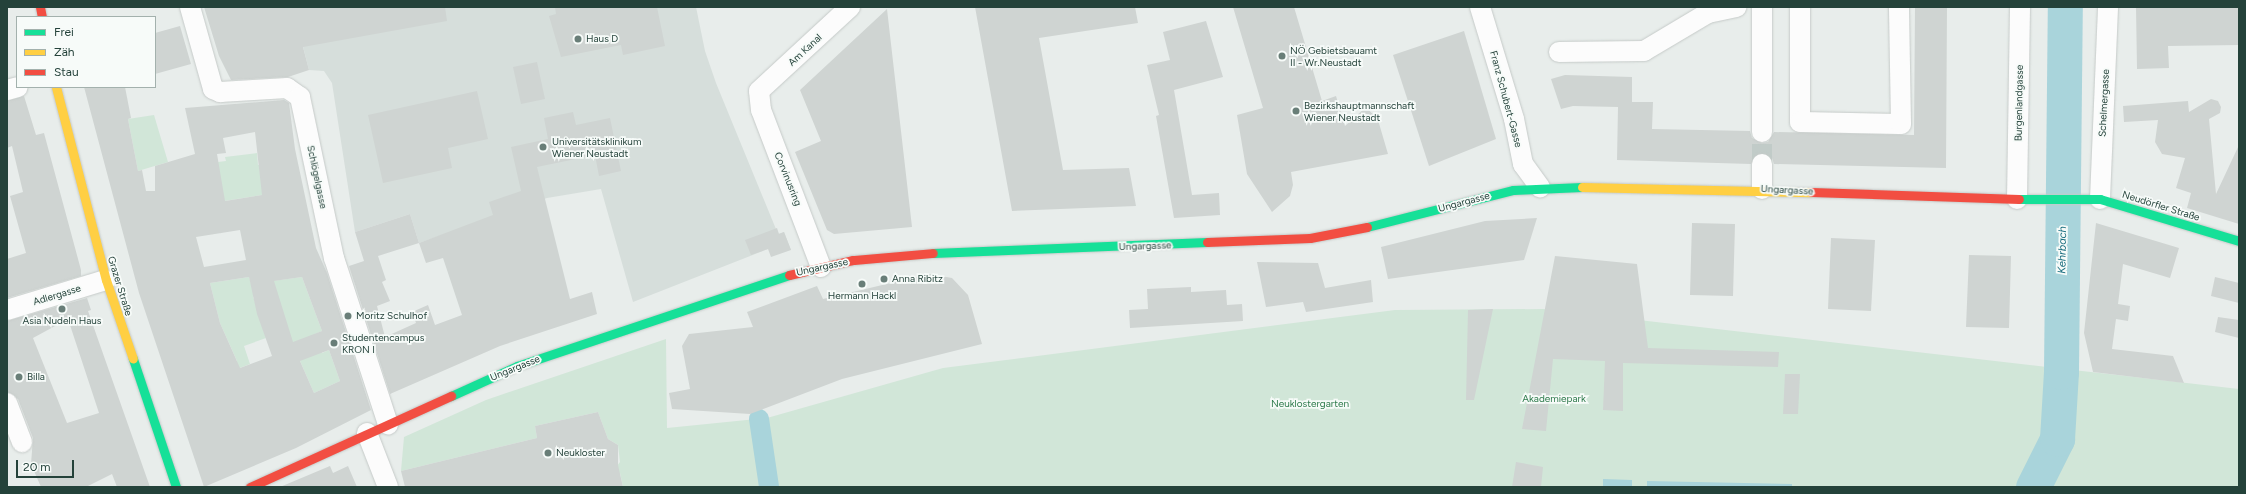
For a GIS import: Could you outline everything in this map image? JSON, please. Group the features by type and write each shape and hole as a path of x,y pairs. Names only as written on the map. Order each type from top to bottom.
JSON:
{"main road":[{"name":"Grazer Straße","path":"56,88 106,280 176,487"},
{"name":"Ungargasse","path":"250,487 517,366 596,337 770,279 821,267 939,252 1310,238 1349,232 1512,190 1540,187 1762,189 1957,199 2076,199"},
{"name":"Neudörfler Straße","path":"2076,199 2100,199 2239,241"}],"street":[{"name":"Schlögelgasse","path":"190,7 213,89 220,92 287,88 300,97 334,258 388,424"},
{"name":"Am Kanal","path":"759,91 850,7"},
{"name":"Franz Schubert-Gasse","path":"1480,7 1514,119 1523,164 1540,187"},
{"path":"1559,52 1644,51 1708,13 1736,7"},
{"path":"1762,7 1762,132"},
{"path":"1800,7 1800,122 1901,124 1899,7"},
{"name":"Burgenlandgasse","path":"2017,198 2020,7"},
{"name":"Schelmergasse","path":"2100,199 2108,7"},
{"name":"Corvinusring","path":"759,91 761,110 821,267"},
{"path":"1762,164 1762,189"},
{"name":"Adlergasse","path":"7,310 106,280"},
{"path":"7,403 22,442"},
{"path":"367,433 388,487"}],"shaded area":[{"name":"Universitätsklinikum Wiener Neustadt","path":"293,7 696,7 705,51 716,83 778,234 784,232 791,250 768,249 633,302 601,189 547,198 419,243 410,214 355,232 332,83 324,71 309,70"}],"green space":[{"path":"154,115 168,162 138,171 128,119"},
{"path":"257,153 258,165 266,164 262,195 218,202 218,162 226,161 225,157"},
{"path":"249,277 251,284 302,277 322,331 315,334 322,353 329,350 340,381 314,393 294,347 253,296 266,338 244,346 250,364 222,375 237,361 220,323 210,283"},
{"path":"1543,309 2239,389 2239,487 623,487 620,473 613,471 620,462 618,445 608,439 598,412 535,426 537,438 401,471 404,437 486,400 666,339 667,428 767,418 943,368 1395,310"}],"water":[{"path":"1603,479 1632,480 1632,487 1603,487"},
{"path":"1647,481 1792,484 1792,487 1647,487"}],"building":[{"path":"204,7 445,7 447,21 303,47 309,70 288,77 231,80 219,56"},
{"path":"555,7 657,7 665,46 623,55 621,45 561,57 549,16 556,14"},
{"path":"975,7 1135,7 1138,23 1039,38 1063,170 1129,168 1136,206 1012,211"},
{"name":"Bezirkshauptmannschaft Wiener Neustadt","path":"1233,7 1294,7 1322,101 1336,96 1345,126 1366,107 1378,120 1388,154 1291,172 1293,185 1290,196 1272,212 1247,174 1237,115 1263,108"},
{"path":"1915,7 1947,7 1946,168 1774,164 1772,158 1762,153 1756,154 1751,164 1617,160 1618,107 1573,106 1561,109 1551,79 1565,75 1632,77 1632,102 1653,102 1652,129 1750,131 1752,138 1762,143 1768,142 1774,132 1914,135"},
{"path":"2136,7 2239,7 2239,45 2168,46 2169,68 2137,69"},
{"path":"887,9 912,227 834,234 827,230 795,152 821,141 800,90"},
{"path":"1206,21 1223,77 1174,90 1192,195 1219,193 1220,215 1174,218 1156,116 1159,115 1147,65 1170,60 1163,32"},
{"path":"180,26 191,64 156,74 156,33"},
{"path":"1464,31 1496,139 1429,166 1393,55"},
{"path":"537,62 545,99 521,104 513,67"},
{"path":"84,88 125,88 131,118 128,119 138,171 142,170 146,191 155,191 155,166 195,154 185,108 284,100 289,103 295,149 316,248 327,273 371,410 296,448 204,487 139,293","holes":["255,132 262,195 225,201 217,154 226,153 223,138","240,230 246,260 204,267 196,237","249,277 257,314 272,356 240,368 220,323 210,283","302,277 322,331 293,342 274,281","329,350 340,381 314,393 300,361"]},
{"path":"477,91 488,139 448,148 452,168 383,183 368,115"},
{"path":"24,96 36,135 44,133 81,270 81,276 7,298 7,259 26,253 10,196 23,192 12,146 7,148 7,101"},
{"path":"2211,99 2218,101 2221,107 2220,113 2209,119 2216,194 2239,145 2239,224 2187,208 2191,193 2176,188 2185,158 2162,154 2155,142 2158,120 2124,122 2123,106 2188,101 2189,112"},
{"path":"573,112 576,125 610,118 621,171 599,176 595,155 537,167 570,299 592,292 597,314 500,346 390,394 349,266 364,261 355,232 410,214 419,243 493,215 489,202 521,191 511,147 548,139 544,118","holes":["419,243 426,263 443,258 462,315 435,325 428,305 412,312 416,323 385,337 377,306 390,301 382,282 386,280 378,256"]},
{"path":"1537,218 1524,260 1388,279 1381,247 1485,221"},
{"path":"1692,223 1735,224 1733,296 1690,295"},
{"path":"2096,223 2179,248 2170,278 2123,264 2118,304 2130,306 2128,321 2116,319 2112,349 2173,356 2184,383 2093,372 2084,333"},
{"path":"777,228 779,234 784,232 791,250 771,257 768,249 751,255 745,240"},
{"path":"1831,238 1875,240 1871,311 1828,309"},
{"path":"1969,255 2011,256 2009,328 1966,327"},
{"path":"1555,256 1637,264 1648,348 1779,352 1778,367 1623,363 1623,411 1603,410 1605,361 1553,359 1546,431 1522,429"},
{"path":"1257,262 1318,263 1325,288 1371,280 1373,302 1306,312 1303,302 1266,307"},
{"path":"929,274 952,278 968,295 982,344 842,379 750,414 672,409 669,393 690,389 682,346 689,334 753,327 747,312 817,286 823,299"},
{"path":"2215,277 2239,283 2239,303 2211,296"},
{"path":"1191,287 1191,292 1226,290 1227,305 1242,304 1243,321 1130,328 1129,310 1148,309 1147,289"},
{"path":"87,298 91,310 88,311 150,487 117,487 112,474 86,487 41,487 31,464 33,438 18,399 7,392 7,321","holes":["68,319 99,413 67,423 33,338"]},
{"path":"1493,309 1474,400 1466,400 1468,310"},
{"path":"2218,317 2239,320 2239,338 2215,332"},
{"path":"1785,374 1800,374 1798,414 1783,414"},
{"name":"Neukloster","path":"598,412 608,439 618,445 618,465 623,487 405,487 401,471 537,438 535,426"},
{"path":"1516,462 1543,467 1541,487 1512,487"},
{"path":"330,466 333,473 348,466 357,487 280,487"}],"waterway":[{"name":"Kehrbach","path":"2033,487 2057,439 2061,372 2065,7"},
{"path":"759,419 769,487"}],"tunnel":[{"path":"1762,132 1762,164"}],"traffic: fast":[{"path":"1367,227 1513,190 1582,187"},
{"path":"2019,199 2100,199 2239,241"},
{"path":"933,253 1207,242"},
{"path":"451,396 517,366 789,275"},
{"path":"133,359 176,487"}],"traffic: slow":[{"path":"56,88 106,280 133,359"},
{"path":"1582,187 1811,192"}],"traffic: jam":[{"path":"40,7 42,16"},
{"path":"1811,192 2019,199"},
{"path":"1207,242 1310,238 1367,227"},
{"path":"789,275 853,260 933,253"},
{"path":"250,487 451,396"}],"place":[{"name":"Haus D","path":"578,39"},
{"name":"NÖ Gebietsbauamt II - Wr.Neustadt","path":"1282,56"},
{"name":"Bezirkshauptmannschaft Wiener Neustadt","path":"1296,111"},
{"name":"Universitätsklinikum Wiener Neustadt","path":"543,147"},
{"name":"Anna Ribitz","path":"884,279"},
{"name":"Hermann Hackl","path":"862,284"},
{"name":"Asia Nudeln Haus","path":"62,309"},
{"name":"Moritz Schulhof","path":"348,316"},
{"name":"Studentencampus KRON I","path":"334,343"},
{"name":"Billa","path":"19,377"},
{"name":"Neukloster","path":"548,453"}],"park label":[{"name":"Akademiepark","path":"1554,399"},
{"name":"Neuklostergarten","path":"1310,404"}]}
